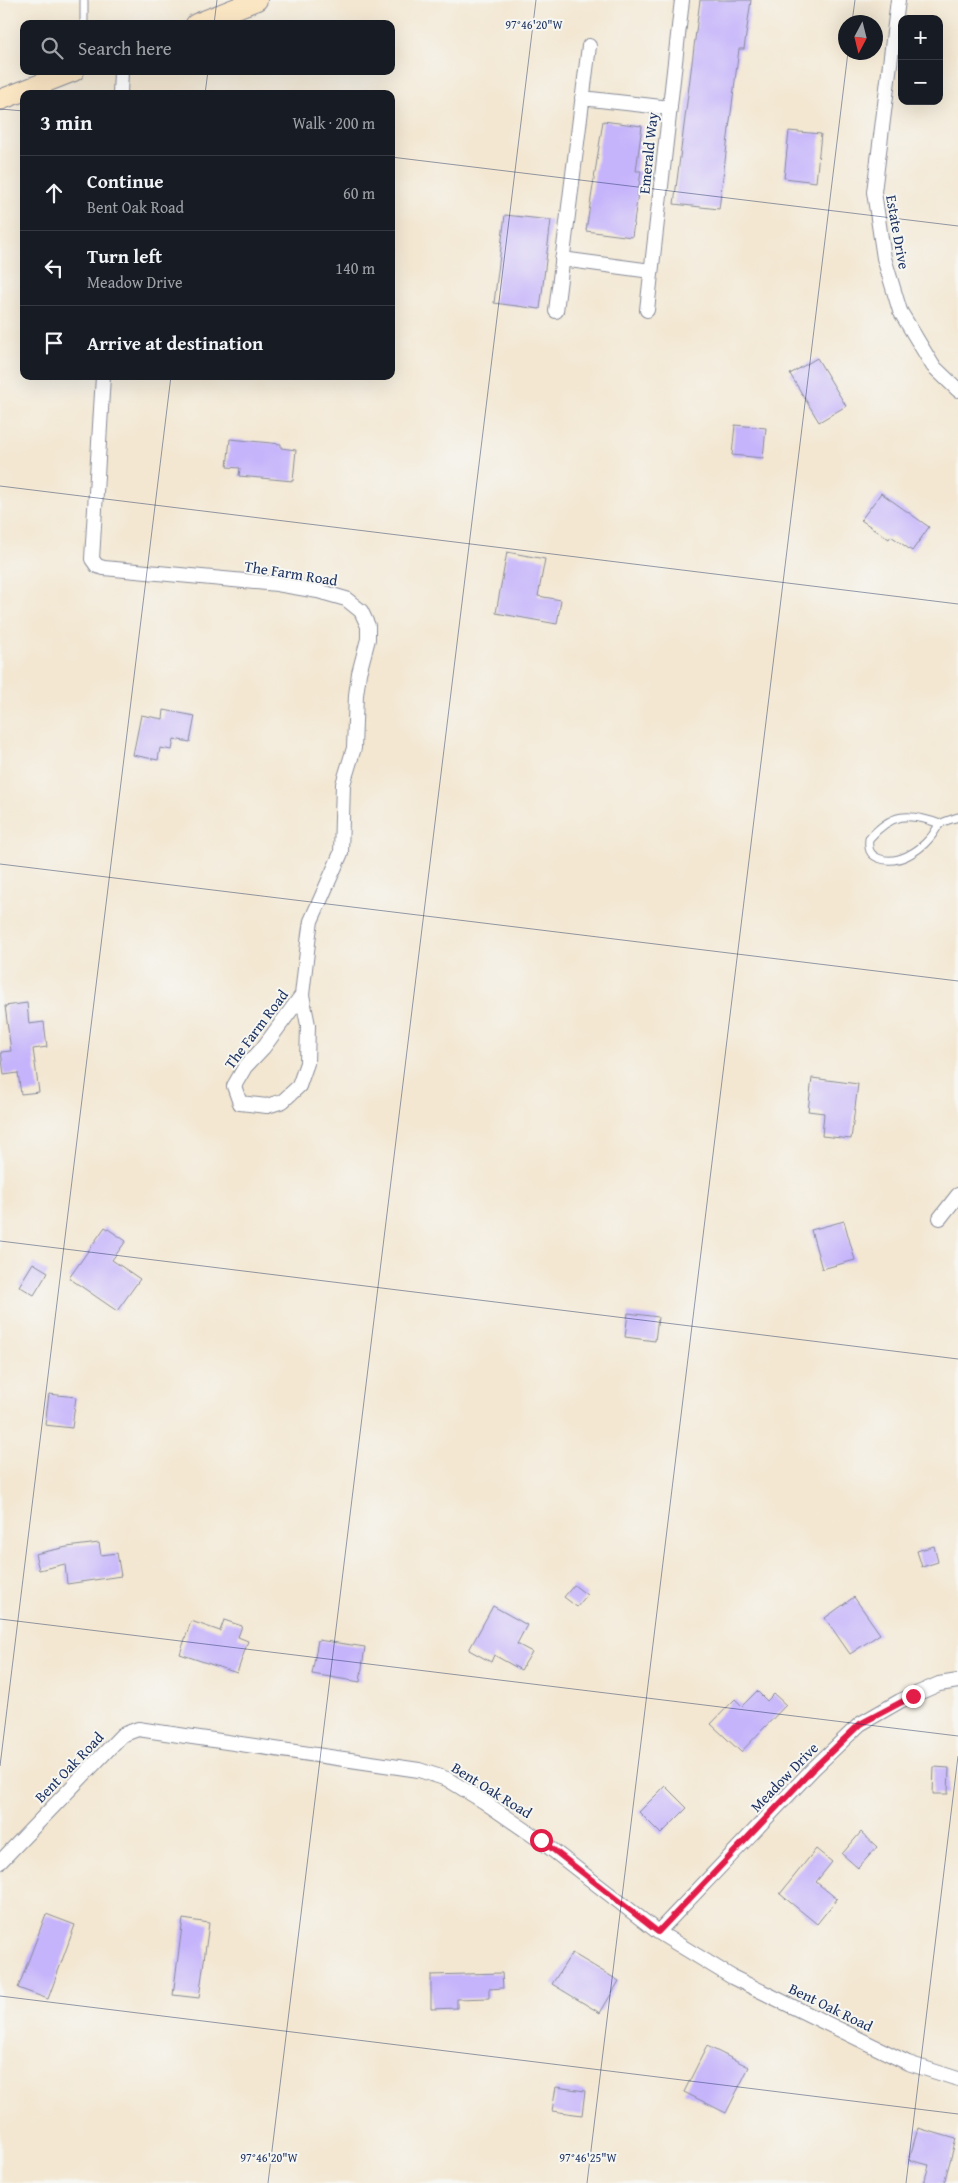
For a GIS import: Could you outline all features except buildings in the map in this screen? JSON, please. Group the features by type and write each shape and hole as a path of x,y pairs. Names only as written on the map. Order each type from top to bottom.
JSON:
{"street":[{"path":"206,20 257,0"},
{"name":"Emerald Way","path":"647,310 682,0"},
{"name":"Estate Drive","path":"898,0 874,192 884,258 900,312 933,366 958,390"},
{"path":"556,311 589,46"},
{"path":"26,90 64,75"},
{"path":"120,90 121,75"},
{"path":"0,100 20,92"},
{"path":"582,98 670,108"},
{"path":"562,259 651,271"},
{"name":"The Farm Road","path":"103,380 92,559 97,566 277,584 318,592 346,599 361,611 368,626 368,639 359,673 356,695 354,748 343,784 341,853 311,921 302,995 308,1025 307,1063 300,1086 283,1101 267,1106 240,1103 234,1086 245,1067 263,1048 302,995"},
{"path":"940,1218 958,1195"},
{"name":"Meadow Drive","path":"658,1932 813,1769 860,1724 908,1698 939,1684 958,1681"},
{"name":"Bent Oak Road","path":"0,1862 122,1735 138,1729 419,1770 447,1779 483,1801 541,1840 658,1932 732,1977 908,2063 958,2079"}],"lane":[{"path":"84,0 84,20"},
{"path":"940,824 921,817 903,816 887,821 868,839 868,848 873,856 882,860 900,859 916,851 931,837 940,824 958,817"}],"route":[{"path":"541,1840 658,1932 813,1769 860,1724 913,1696"}]}
